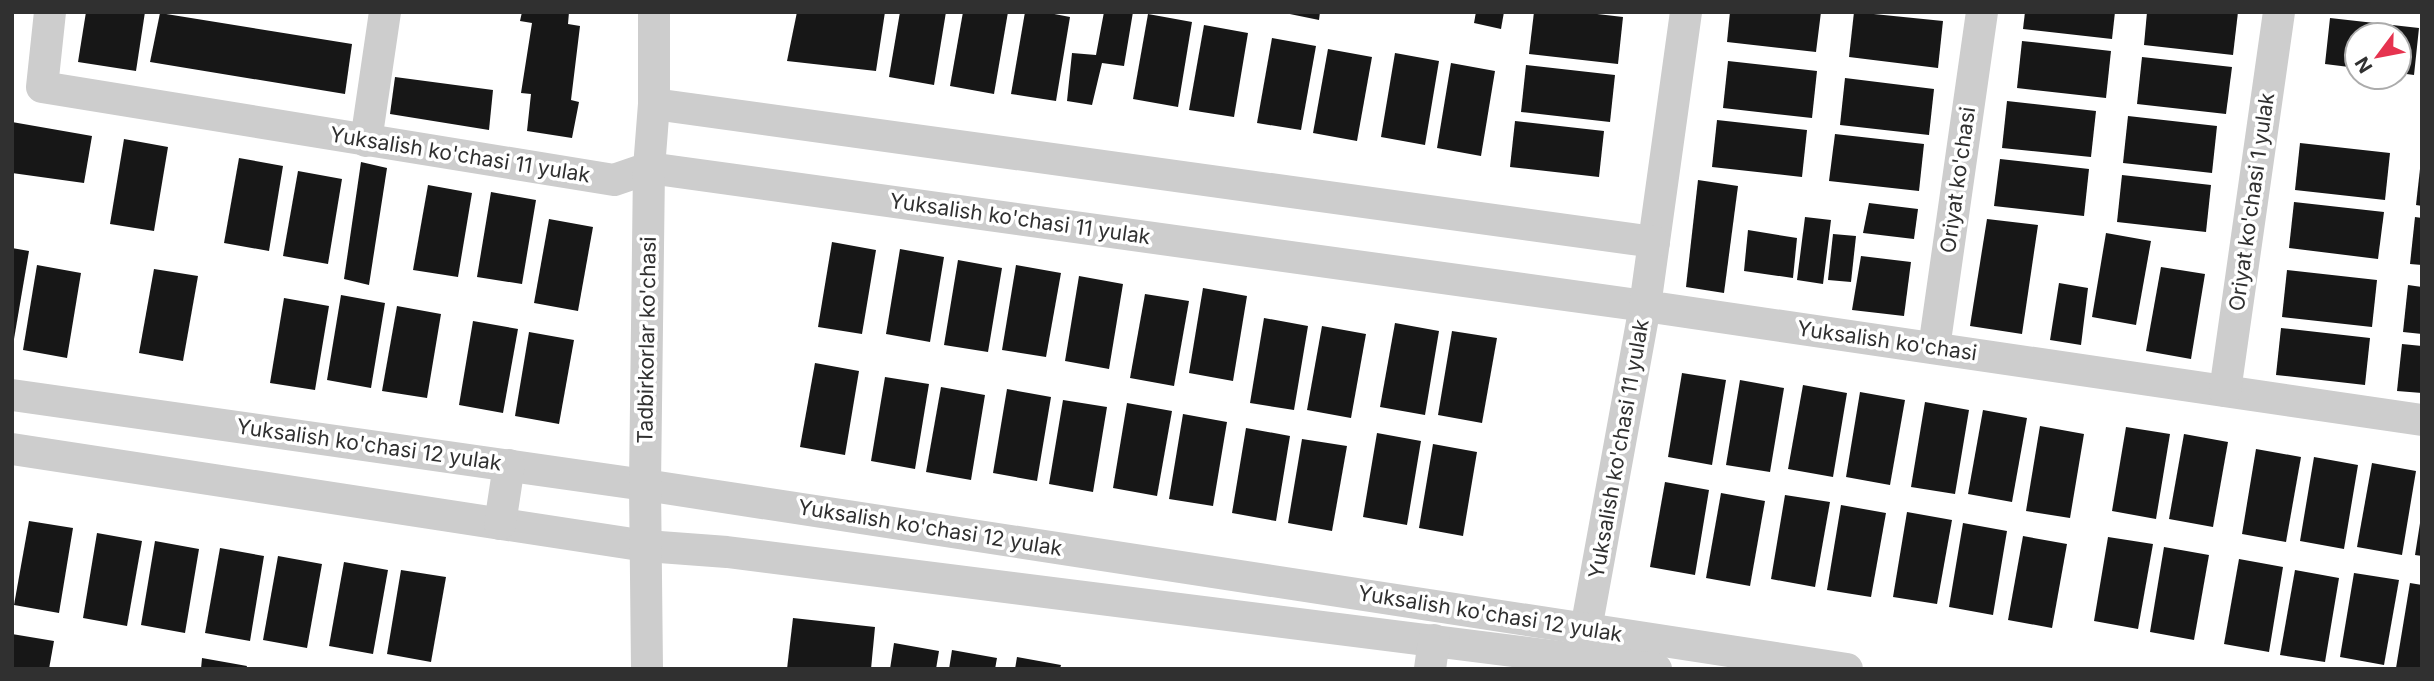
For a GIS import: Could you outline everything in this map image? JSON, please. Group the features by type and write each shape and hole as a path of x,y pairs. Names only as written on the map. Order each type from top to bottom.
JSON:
{"street":[{"name":"Yuksalish ko'chasi 11 yulak","path":"50,12 42,87 614,180 649,168 1645,306 1586,644"},
{"path":"366,141 385,12"},
{"name":"Tadbirkorlar ko'chasi","path":"647,669 645,485 654,12"},
{"path":"1645,306 1686,12"},
{"name":"Oriyat ko'chasi","path":"1934,348 1982,12"},
{"name":"Oriyat ko'chasi 1 yulak","path":"2225,391 2279,12"},
{"path":"654,104 1654,242"},
{"name":"Yuksalish ko'chasi","path":"1645,306 2422,420"},
{"name":"Yuksalish ko'chasi 12 yulak","path":"12,395 645,485 1586,644 1847,669"},
{"name":"Yuksalish ko'chasi 12 yulak","path":"12,449 646,546 727,552 1432,654 1586,644 1656,669"},
{"path":"500,524 509,465"}],"building":[{"path":"86,12 145,12 136,71 78,62"},
{"path":"522,12 569,12 568,24 580,26 571,100 579,102 572,138 527,131 531,94 521,93 532,23 520,21"},
{"path":"797,12 885,12 876,71 787,61"},
{"path":"900,12 946,12 934,85 889,77"},
{"path":"963,12 1008,12 994,94 950,86"},
{"path":"1025,12 1070,17 1056,101 1011,94"},
{"path":"1104,12 1133,12 1124,66 1102,63 1092,105 1067,101 1072,53 1096,55"},
{"path":"1280,12 1320,12 1319,20"},
{"path":"1476,12 1504,12 1501,29 1474,23"},
{"path":"1534,12 1580,12 1623,17 1618,64 1529,54"},
{"path":"1730,12 1821,12 1816,52 1727,42"},
{"path":"1854,12 1943,21 1938,68 1849,57"},
{"path":"2025,12 2115,12 2112,39 2023,29"},
{"path":"2147,12 2238,12 2233,55 2144,45"},
{"path":"160,13 352,44 345,94 150,62"},
{"path":"1148,14 1192,22 1178,107 1133,99"},
{"path":"2330,18 2357,21 2343,21 2343,66 2325,64"},
{"path":"1204,25 1248,33 1234,117 1189,110"},
{"path":"2413,27 2419,28 2413,75"},
{"path":"1272,38 1316,46 1301,130 1257,123"},
{"path":"2022,41 2111,51 2106,98 2017,88"},
{"path":"1328,49 1372,57 1357,141 1313,133"},
{"path":"1395,53 1439,61 1425,145 1381,137"},
{"path":"2142,57 2232,67 2226,114 2137,104"},
{"path":"1728,61 1817,71 1812,118 1723,108"},
{"path":"1451,63 1495,71 1481,156 1437,148"},
{"path":"1526,65 1615,75 1610,122 1521,112"},
{"path":"395,77 493,90 489,130 390,114"},
{"path":"1845,78 1934,89 1929,135 1840,125"},
{"path":"2007,101 2096,111 2091,157 2002,148"},
{"path":"2128,116 2217,126 2212,173 2123,163"},
{"path":"1717,120 1807,130 1802,177 1712,167"},
{"path":"1515,121 1604,131 1599,177 1510,167"},
{"path":"12,122 92,136 84,183 12,173"},
{"path":"1835,134 1924,144 1919,191 1829,181"},
{"path":"124,139 168,147 154,231 110,224"},
{"path":"2300,143 2390,153 2385,200 2295,190"},
{"path":"239,158 283,166 269,251 224,243"},
{"path":"2000,159 2089,169 2084,216 1994,206"},
{"path":"361,162 387,168 369,285 344,279"},
{"path":"2422,169 2422,206 2416,205"},
{"path":"298,171 342,179 328,264 283,256"},
{"path":"2122,175 2211,185 2206,232 2117,222"},
{"path":"1698,180 1738,186 1724,293 1686,287"},
{"path":"428,185 472,193 458,277 413,270"},
{"path":"491,192 536,200 522,284 477,277"},
{"path":"2294,202 2384,212 2378,259 2289,248"},
{"path":"1869,203 1918,209 1914,239 1863,233"},
{"path":"1805,217 1831,220 1823,284 1797,280"},
{"path":"2415,217 2422,218 2422,265 2410,264"},
{"path":"549,219 593,227 578,311 534,303"},
{"path":"1987,219 2038,225 2022,334 1970,326"},
{"path":"1748,230 1797,238 1793,278 1744,271"},
{"path":"2106,233 2151,241 2136,325 2092,317"},
{"path":"1833,234 1856,236 1851,282 1828,280"},
{"path":"832,242 876,250 862,334 818,327"},
{"path":"12,248 29,251 14,339 12,339"},
{"path":"900,249 944,257 930,342 886,334"},
{"path":"1861,256 1911,262 1904,316 1852,310"},
{"path":"958,260 1002,268 988,352 944,345"},
{"path":"37,265 81,273 67,358 23,350"},
{"path":"1016,265 1061,273 1046,357 1002,350"},
{"path":"2161,267 2205,274 2191,359 2146,351"},
{"path":"154,269 198,276 183,361 139,353"},
{"path":"2287,270 2377,280 2372,327 2282,317"},
{"path":"1079,276 1123,284 1109,369 1065,361"},
{"path":"2059,283 2088,288 2081,345 2050,340"},
{"path":"2408,285 2422,287 2422,334 2403,332"},
{"path":"1203,288 1247,296 1233,381 1189,373"},
{"path":"1145,294 1189,301 1174,386 1130,378"},
{"path":"341,295 385,303 371,388 327,380"},
{"path":"284,298 329,306 315,390 270,383"},
{"path":"397,306 441,314 427,398 382,391"},
{"path":"1264,318 1308,326 1294,410 1250,403"},
{"path":"473,321 518,329 503,413 459,405"},
{"path":"1395,323 1439,331 1425,415 1380,407"},
{"path":"1322,326 1366,334 1351,418 1307,410"},
{"path":"2281,328 2370,338 2365,385 2276,375"},
{"path":"1452,331 1497,338 1482,423 1438,415"},
{"path":"529,332 574,340 559,424 515,416"},
{"path":"2402,344 2422,346 2422,393 2397,391"},
{"path":"815,363 859,371 845,455 800,447"},
{"path":"1682,373 1726,380 1712,465 1668,457"},
{"path":"885,377 929,384 915,469 871,461"},
{"path":"1740,380 1784,388 1770,472 1726,465"},
{"path":"1803,385 1847,393 1833,477 1788,469"},
{"path":"941,387 985,395 971,480 926,472"},
{"path":"1007,389 1051,397 1037,481 993,473"},
{"path":"1860,392 1905,400 1890,485 1846,477"},
{"path":"1063,400 1107,407 1093,492 1049,484"},
{"path":"1925,402 1969,410 1955,494 1911,487"},
{"path":"1127,403 1172,411 1157,496 1113,488"},
{"path":"1983,410 2027,418 2012,502 1968,494"},
{"path":"1183,414 1227,422 1213,506 1169,499"},
{"path":"2040,426 2084,434 2070,518 2026,511"},
{"path":"2126,427 2170,434 2156,519 2112,511"},
{"path":"1246,428 1290,436 1276,521 1232,513"},
{"path":"1377,433 1421,441 1407,525 1363,517"},
{"path":"2184,434 2228,442 2213,527 2169,519"},
{"path":"1302,439 1347,446 1332,531 1288,523"},
{"path":"1433,444 1477,452 1463,536 1419,528"},
{"path":"2256,449 2301,457 2286,542 2242,534"},
{"path":"2314,457 2358,465 2344,549 2300,541"},
{"path":"2372,463 2416,471 2402,555 2357,547"},
{"path":"1665,482 1709,490 1695,575 1650,567"},
{"path":"1721,493 1765,501 1750,586 1706,578"},
{"path":"1785,495 1830,502 1815,587 1771,579"},
{"path":"1841,505 1886,513 1871,597 1827,590"},
{"path":"1907,512 1952,520 1937,604 1893,597"},
{"path":"29,521 73,528 59,613 14,605"},
{"path":"1963,523 2007,531 1993,615 1949,607"},
{"path":"2422,523 2422,556 2415,555"},
{"path":"97,533 142,541 127,626 83,618"},
{"path":"2023,536 2067,544 2052,628 2008,620"},
{"path":"2108,537 2153,544 2138,629 2094,621"},
{"path":"155,541 199,549 185,633 141,625"},
{"path":"2164,547 2209,555 2194,640 2150,632"},
{"path":"220,548 264,556 250,641 205,633"},
{"path":"278,556 322,564 307,648 263,640"},
{"path":"2239,559 2283,567 2269,652 2224,644"},
{"path":"344,562 388,570 373,654 329,646"},
{"path":"401,570 446,577 431,662 387,654"},
{"path":"2295,570 2339,578 2325,662 2280,655"},
{"path":"2354,573 2399,580 2384,665 2340,657"},
{"path":"2410,583 2422,585 2422,669 2396,668"},
{"path":"793,618 875,627 871,669 787,669"},
{"path":"12,634 54,641 49,669 12,669"},
{"path":"894,643 939,651 936,669 890,669"},
{"path":"952,650 997,658 995,669 949,669"},
{"path":"1017,657 1061,665 1060,669 1015,669"},
{"path":"202,658 247,666 246,669 201,669"}]}
